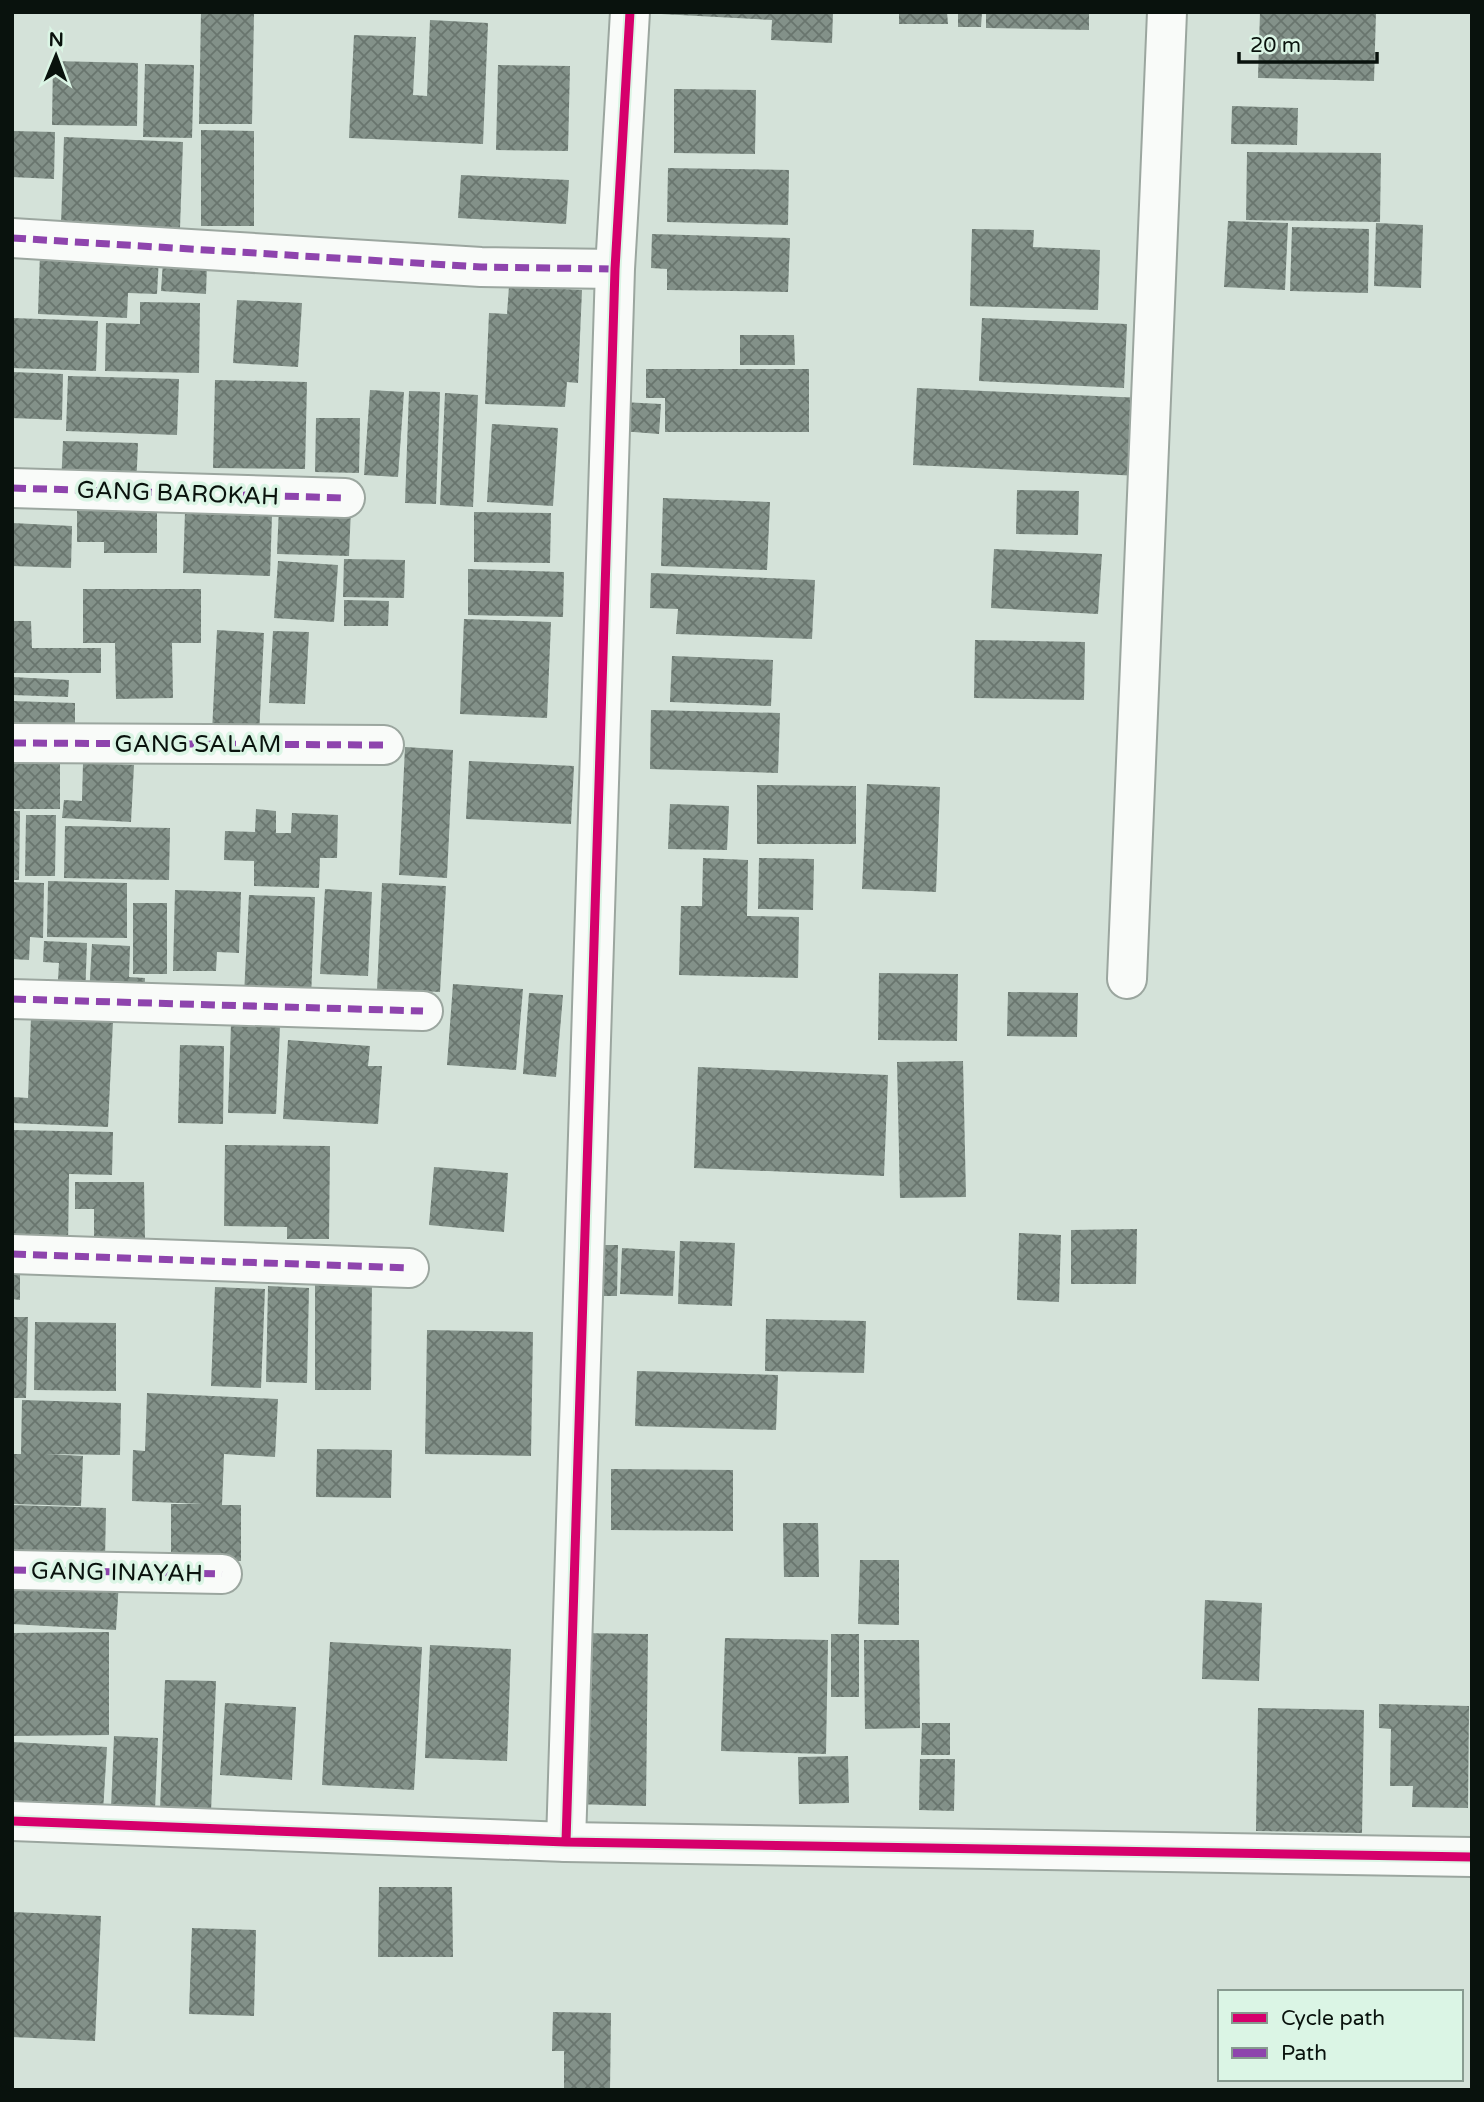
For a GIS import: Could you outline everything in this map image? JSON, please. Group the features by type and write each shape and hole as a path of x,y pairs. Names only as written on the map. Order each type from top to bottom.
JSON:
{"street":[{"path":"566,1842 615,269 630,12"},
{"path":"1127,979 1167,12"},
{"path":"12,238 481,267 615,269"},
{"name":"GANG BAROKAH","path":"12,488 345,498"},
{"name":"GANG SALAM","path":"12,743 384,745"},
{"path":"12,999 423,1012"},
{"path":"12,1254 409,1268"},
{"name":"GANG INAYAH","path":"12,1570 222,1574"},
{"path":"12,1821 566,1842 1472,1857"}],"building":[{"path":"201,12 254,13 252,124 199,124"},
{"path":"661,12 833,12 832,43 771,40 772,20"},
{"path":"899,12 947,12 948,24 899,24"},
{"path":"958,12 982,12 981,27 958,27"},
{"path":"986,12 1089,12 1089,30 986,28"},
{"path":"1260,12 1376,12 1374,81 1258,78"},
{"path":"430,20 488,23 483,144 349,138 354,35 416,37 413,95 427,96"},
{"path":"53,61 138,63 137,126 52,125"},
{"path":"145,64 194,65 192,138 143,137"},
{"path":"498,65 570,66 568,151 496,150"},
{"path":"674,89 756,90 755,154 674,153"},
{"path":"1232,106 1298,108 1297,145 1231,144"},
{"path":"201,130 254,131 254,226 201,226"},
{"path":"12,131 55,132 54,179 12,177"},
{"path":"64,137 183,142 180,228 61,225"},
{"path":"1247,152 1381,153 1380,222 1246,220"},
{"path":"668,168 789,170 788,225 667,222"},
{"path":"461,175 569,180 566,224 458,218"},
{"path":"1228,221 1288,223 1285,290 1224,287"},
{"path":"1376,223 1423,225 1421,288 1374,286"},
{"path":"1292,227 1369,229 1368,293 1290,291"},
{"path":"972,229 1034,230 1033,247 1100,250 1098,310 970,306"},
{"path":"652,234 790,238 788,292 667,290 667,269 651,268"},
{"path":"40,253 159,257 157,294 128,293 127,318 38,314"},
{"path":"163,261 207,263 206,294 161,291"},
{"path":"509,286 582,290 578,383 567,382 565,407 485,404 489,313 507,314"},
{"path":"237,300 302,303 298,367 233,363"},
{"path":"140,302 200,303 199,373 105,371 106,323 140,324"},
{"path":"12,318 98,321 96,371 12,368"},
{"path":"982,318 1127,324 1124,388 979,381"},
{"path":"740,335 794,335 795,365 740,365"},
{"path":"646,369 809,369 809,432 665,432 665,398 646,398"},
{"path":"12,372 63,374 62,420 12,418"},
{"path":"68,376 179,379 177,435 66,431"},
{"path":"215,380 307,382 305,469 213,468"},
{"path":"917,388 1143,398 1140,476 913,465"},
{"path":"370,390 404,392 398,477 364,475"},
{"path":"409,391 440,392 436,504 405,503"},
{"path":"445,393 478,395 473,507 440,505"},
{"path":"622,402 661,404 659,434 621,431"},
{"path":"316,418 360,418 359,473 315,472"},
{"path":"492,424 558,428 553,506 487,502"},
{"path":"63,441 138,443 136,489 61,486"},
{"path":"1017,490 1079,491 1078,535 1016,534"},
{"path":"663,498 770,502 767,570 661,566"},
{"path":"279,506 351,508 349,556 277,554"},
{"path":"77,509 157,509 157,553 104,553 104,542 77,542"},
{"path":"185,512 272,515 270,576 183,573"},
{"path":"474,512 551,513 550,563 474,562"},
{"path":"12,523 72,526 71,568 12,566"},
{"path":"994,549 1102,554 1098,614 991,608"},
{"path":"344,559 405,560 404,598 343,597"},
{"path":"278,561 338,565 334,622 274,618"},
{"path":"468,569 564,572 563,617 468,615"},
{"path":"651,573 815,580 812,639 676,634 678,609 650,608"},
{"path":"83,589 201,589 201,643 172,643 173,698 116,699 115,643 83,643"},
{"path":"344,600 389,601 388,626 344,626"},
{"path":"464,619 551,622 547,718 460,714"},
{"path":"12,621 31,621 32,648 101,648 101,673 12,673"},
{"path":"217,630 264,633 259,735 212,732"},
{"path":"273,631 309,632 305,704 269,703"},
{"path":"975,640 1085,642 1084,700 974,698"},
{"path":"672,656 773,660 771,706 670,702"},
{"path":"12,677 69,680 68,697 12,695"},
{"path":"12,701 75,703 75,741 12,740"},
{"path":"651,710 780,713 778,773 650,769"},
{"path":"12,745 60,746 60,809 12,809"},
{"path":"405,747 453,750 447,878 399,875"},
{"path":"469,761 574,766 571,824 466,819"},
{"path":"83,763 134,765 131,822 62,818 64,800 82,801"},
{"path":"867,784 940,787 936,892 862,889"},
{"path":"757,785 856,786 856,844 757,844"},
{"path":"670,804 729,806 727,850 668,849"},
{"path":"256,809 276,811 276,833 291,833 292,813 338,815 337,858 320,858 319,888 254,886 254,861 224,860 225,831 255,832"},
{"path":"12,811 20,811 19,880 12,880"},
{"path":"26,815 56,815 55,876 25,876"},
{"path":"65,826 170,828 169,880 64,878"},
{"path":"703,858 748,860 747,916 799,917 798,978 679,975 681,906 702,906"},
{"path":"759,858 814,859 813,910 758,909"},
{"path":"48,881 127,883 127,938 47,937"},
{"path":"12,882 44,883 43,938 30,937 29,960 12,959"},
{"path":"382,883 446,886 440,992 377,989"},
{"path":"325,889 372,892 368,976 320,974"},
{"path":"175,890 241,892 239,953 217,952 216,971 173,971"},
{"path":"249,895 315,897 311,998 244,995"},
{"path":"133,903 167,903 167,974 133,974"},
{"path":"44,941 87,943 85,999 57,997 59,963 43,962"},
{"path":"92,944 130,946 129,977 145,978 144,999 89,996"},
{"path":"879,973 958,974 957,1041 878,1040"},
{"path":"453,984 523,989 516,1070 447,1065"},
{"path":"1008,992 1078,993 1077,1037 1007,1036"},
{"path":"529,993 563,995 556,1077 523,1074"},
{"path":"31,1018 113,1021 108,1127 12,1123 12,1097 28,1098"},
{"path":"231,1024 280,1026 276,1114 228,1113"},
{"path":"288,1040 370,1046 368,1066 382,1066 378,1124 283,1119"},
{"path":"180,1045 224,1046 223,1124 178,1123"},
{"path":"963,1061 966,1197 900,1198 897,1062"},
{"path":"698,1067 888,1075 884,1176 694,1168"},
{"path":"12,1130 113,1132 112,1175 69,1174 68,1246 12,1245"},
{"path":"225,1145 330,1146 329,1239 287,1239 287,1227 224,1226"},
{"path":"434,1167 508,1173 504,1232 429,1225"},
{"path":"75,1182 144,1182 145,1239 94,1239 94,1209 75,1209"},
{"path":"1137,1229 1136,1284 1071,1284 1071,1230"},
{"path":"1019,1233 1061,1235 1059,1302 1017,1300"},
{"path":"680,1241 735,1243 732,1306 678,1304"},
{"path":"588,1245 618,1245 617,1296 587,1296"},
{"path":"622,1248 675,1251 673,1296 620,1294"},
{"path":"12,1261 20,1261 20,1300 12,1299"},
{"path":"315,1281 372,1281 371,1390 315,1390"},
{"path":"268,1286 309,1288 307,1383 266,1382"},
{"path":"215,1287 265,1289 261,1388 211,1386"},
{"path":"12,1317 28,1317 26,1398 12,1398"},
{"path":"766,1319 866,1321 864,1373 765,1371"},
{"path":"35,1322 116,1323 116,1391 34,1390"},
{"path":"427,1330 533,1332 531,1456 425,1454"},
{"path":"637,1371 778,1375 776,1430 635,1426"},
{"path":"147,1393 278,1399 275,1457 224,1454 222,1505 241,1505 241,1561 171,1562 171,1504 203,1504 132,1501 133,1450 145,1451"},
{"path":"22,1400 121,1403 120,1455 46,1454 83,1456 81,1506 12,1504 12,1454 21,1454"},
{"path":"317,1449 392,1450 391,1498 316,1497"},
{"path":"611,1469 733,1470 733,1531 611,1530"},
{"path":"12,1505 106,1508 105,1561 12,1558"},
{"path":"783,1523 818,1523 819,1577 784,1577"},
{"path":"860,1560 899,1560 899,1625 858,1624"},
{"path":"12,1575 119,1581 116,1630 12,1624"},
{"path":"1205,1600 1262,1603 1259,1681 1202,1679"},
{"path":"109,1632 109,1735 12,1736 12,1633"},
{"path":"575,1633 648,1634 646,1806 572,1804"},
{"path":"831,1634 859,1634 859,1697 831,1697"},
{"path":"725,1638 828,1640 826,1754 721,1751"},
{"path":"864,1640 919,1640 920,1728 865,1729"},
{"path":"330,1642 422,1647 414,1790 322,1785"},
{"path":"430,1645 511,1649 507,1761 425,1758"},
{"path":"165,1680 216,1681 211,1812 160,1810"},
{"path":"225,1703 296,1707 292,1780 220,1775"},
{"path":"1379,1704 1469,1706 1468,1808 1412,1807 1413,1786 1390,1786 1391,1729 1379,1728"},
{"path":"1258,1708 1364,1710 1362,1833 1256,1831"},
{"path":"922,1723 950,1723 950,1755 921,1755"},
{"path":"114,1736 158,1738 155,1810 111,1808"},
{"path":"12,1742 107,1747 103,1812 12,1807"},
{"path":"848,1756 849,1803 799,1804 798,1757"},
{"path":"920,1759 955,1759 954,1811 919,1810"},
{"path":"379,1887 452,1887 453,1957 378,1957"},
{"path":"12,1912 101,1916 95,2041 12,2037"},
{"path":"192,1928 256,1930 254,2016 189,2014"},
{"path":"553,2012 611,2013 610,2090 564,2090 564,2051 552,2051"}],"marked path":[{"path":"12,238 481,267 615,269"},
{"path":"12,488 345,498"},
{"path":"12,743 384,745"},
{"path":"12,999 423,1011"},
{"path":"12,1254 409,1268"},
{"path":"12,1570 222,1574"}],"cycle path":[{"path":"566,1842 615,269 630,12"},
{"path":"12,1821 566,1842 1472,1857"}]}
